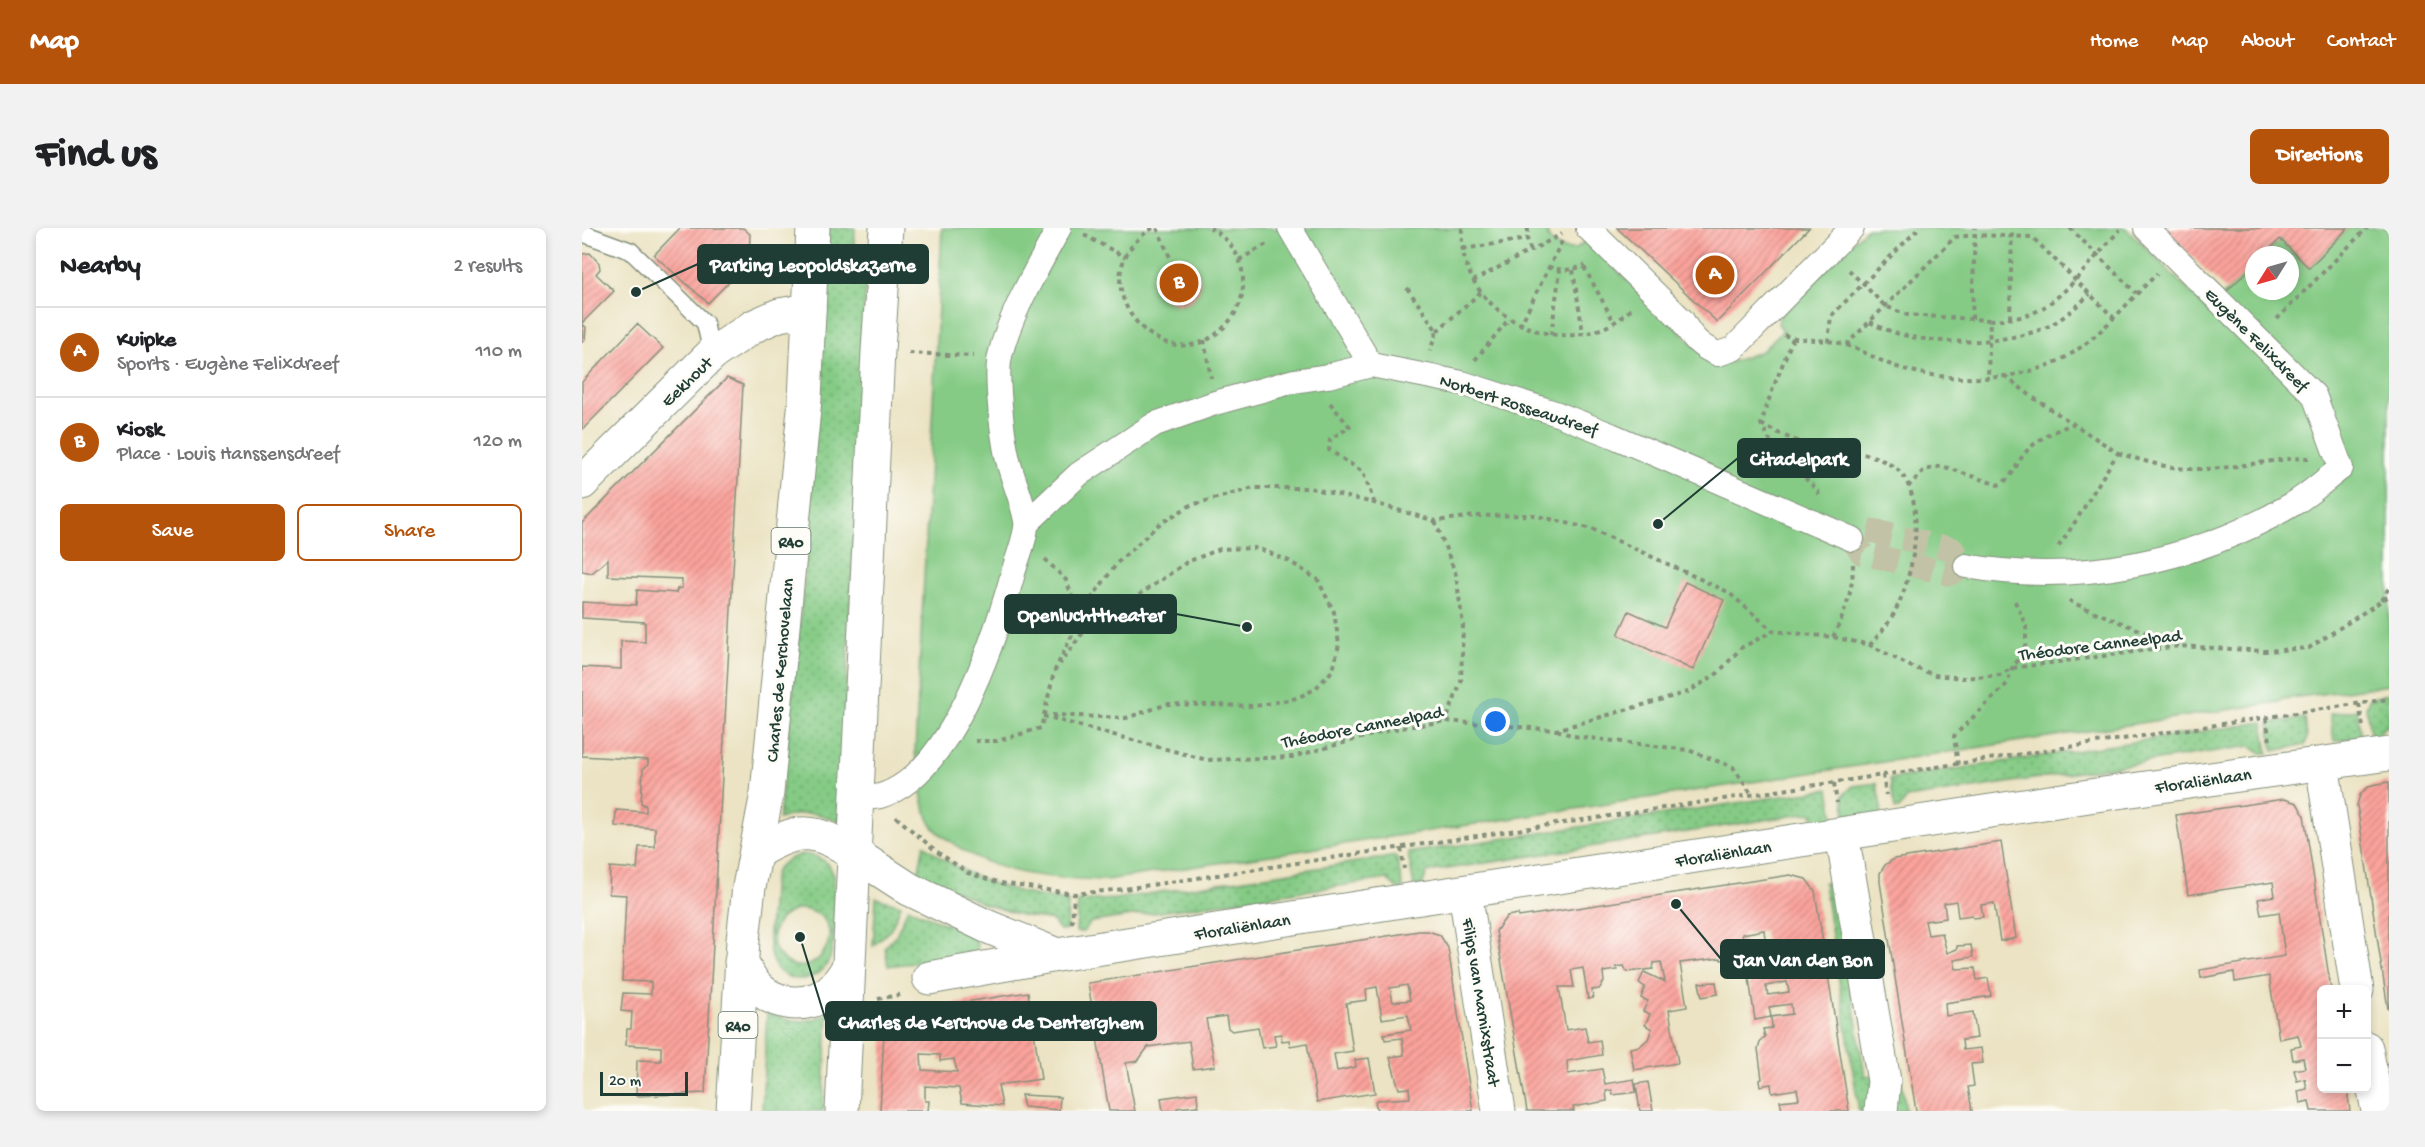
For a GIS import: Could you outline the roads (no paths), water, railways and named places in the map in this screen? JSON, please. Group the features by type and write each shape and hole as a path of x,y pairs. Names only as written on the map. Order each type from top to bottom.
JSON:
{"street":[{"name":"Charles de Kerchovelaan","path":"733,1111 741,962 749,887 767,793 805,399 813,228"},
{"path":"842,1111 878,351 886,228"},
{"path":"1290,228 1371,365"},
{"path":"1588,228 1682,320 1690,335 1697,342 1718,354 1733,349 1852,228"},
{"name":"Eugène Felixdreef","path":"1966,567 1997,572 2038,574 2095,570 2155,562 2221,540 2294,504 2340,468 2314,396 2146,228"},
{"path":"857,798 879,796 896,788 925,766 945,742 973,686 998,625 1025,530 1008,461 1000,400 999,357 1018,305 1070,230"},
{"name":"Eekhout","path":"582,483 712,354 754,326 779,315 809,310"},
{"name":"Norbert Rosseaudreef","path":"1025,530 1079,474 1155,424 1215,403 1294,381 1329,376 1371,365 1462,383 1555,413 1852,538"},
{"name":"Floraliënlaan","path":"929,978 1057,955 2089,796 2389,754"},
{"path":"2322,764 2356,985"},
{"path":"757,852 790,835 808,833 825,836 909,889 986,926 1057,955"},
{"path":"1842,835 1884,1081 1881,1111"},
{"name":"Filips van Marnixstraat","path":"1464,892 1499,1111"},
{"path":"741,962 754,983 766,995 783,1002 801,1003 818,999 832,989 848,968"},
{"path":"2371,1071 2378,1111"}],"lane":[{"path":"582,233 632,251 705,323 712,354"}],"tunnel":[{"path":"1868,530 1952,549 1966,566 1949,574 1862,553 1852,539 1868,530"}],"place":[{"name":"Kuipke","path":"1715,275"},
{"name":"Kiosk","path":"1179,283"},
{"name":"Parking Leopoldskazerne","path":"636,292"},
{"name":"Citadelpark","path":"1658,524"},
{"name":"Openluchttheater","path":"1247,627"},
{"name":"Jan Van den Bon","path":"1676,904"},
{"name":"Charles de Kerchove de Denterghem","path":"800,937"}]}
